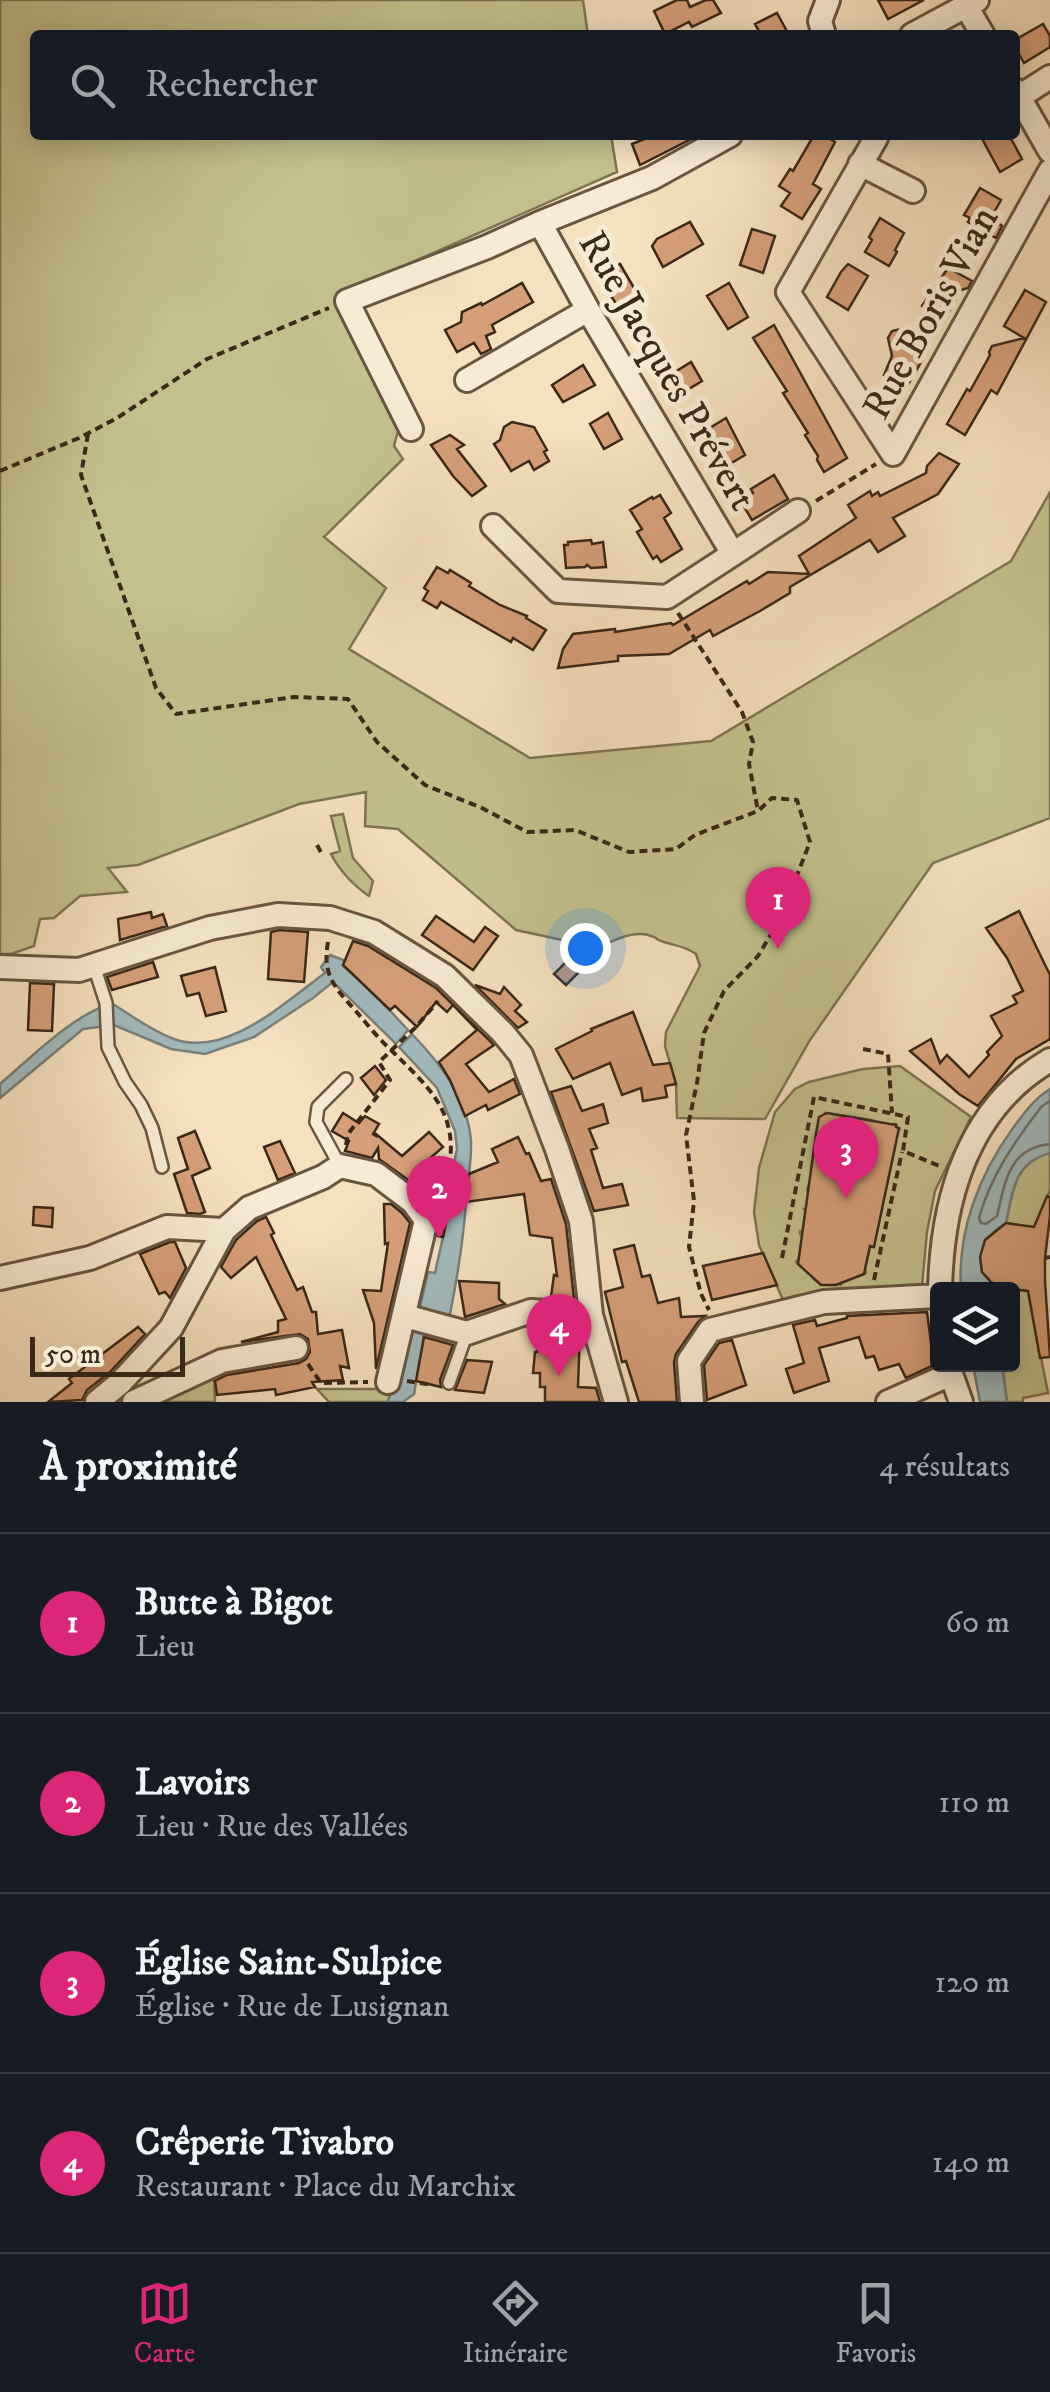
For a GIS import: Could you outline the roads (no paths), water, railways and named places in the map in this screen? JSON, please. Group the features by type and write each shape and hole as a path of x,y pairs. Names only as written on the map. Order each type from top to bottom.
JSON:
{"street":[{"path":"823,30 820,21 828,0"},
{"path":"921,30 972,3 981,30"},
{"path":"1020,92 1050,77"},
{"path":"1020,98 1050,151"},
{"path":"411,429 347,301 487,248 652,178 721,140"},
{"name":"Rue Boris Vian","path":"875,140 788,292 893,454 1050,172"},
{"name":"Rue Boris Vian","path":"860,164 913,191"},
{"name":"Rue Jacques Prévert","path":"540,223 733,554"},
{"path":"467,380 588,310"},
{"name":"Rue Jacques Prévert","path":"493,526 558,591 666,596 798,511"},
{"path":"0,967 79,970 210,928 278,915 330,918 374,932 451,980 520,1055 557,1149 581,1221 591,1309 616,1402"},
{"path":"940,1282 944,1230 974,1135 1000,1100 1030,1072 1050,1060"},
{"path":"96,1402 120,1383 171,1328 224,1230 249,1208 340,1166 376,1174 413,1202 426,1220 393,1380"},
{"path":"0,1278 90,1258 166,1227 224,1230"},
{"path":"692,1402 689,1361 710,1330 824,1302 930,1294"},
{"path":"409,1317 460,1331 532,1312 591,1309"},
{"path":"134,1402 222,1361 296,1348"},
{"path":"888,1402 944,1372"},
{"path":"951,1372 961,1402"}],"lane":[{"path":"94,965 106,1004 108,1047 152,1128 162,1166"},
{"path":"340,1166 316,1122 318,1108 346,1079"},
{"path":"450,1383 460,1331"}],"water":[{"path":"330,955 346,961 343,966 408,1030 396,1044 333,982 254,1037 205,1054 171,1049 114,1025 83,1029 0,1098 0,1084 54,1037 99,1008 113,1004 174,1039 214,1041 254,1024 292,998 325,973 321,967"},
{"path":"412,1034 451,1083 464,1111 471,1141 463,1232 449,1319 420,1307 428,1272 435,1273 449,1210 448,1191 457,1149 455,1131 437,1088 399,1047"},
{"path":"1050,1089 1050,1153 1022,1171 1006,1223 993,1232 983,1249 982,1272 991,1282 961,1282 967,1225 981,1184 1001,1146 1034,1102"},
{"path":"413,1326 425,1330 414,1394 403,1402 388,1402 392,1387 400,1383"},
{"path":"974,1372 1003,1372 1007,1402 980,1402"}],"place":[{"name":"Butte à Bigot","path":"778,949"},
{"name":"Église Saint-Sulpice","path":"846,1199"},
{"name":"Lavoirs","path":"439,1238"},
{"name":"Crêperie Tivabro","path":"559,1376"}]}
